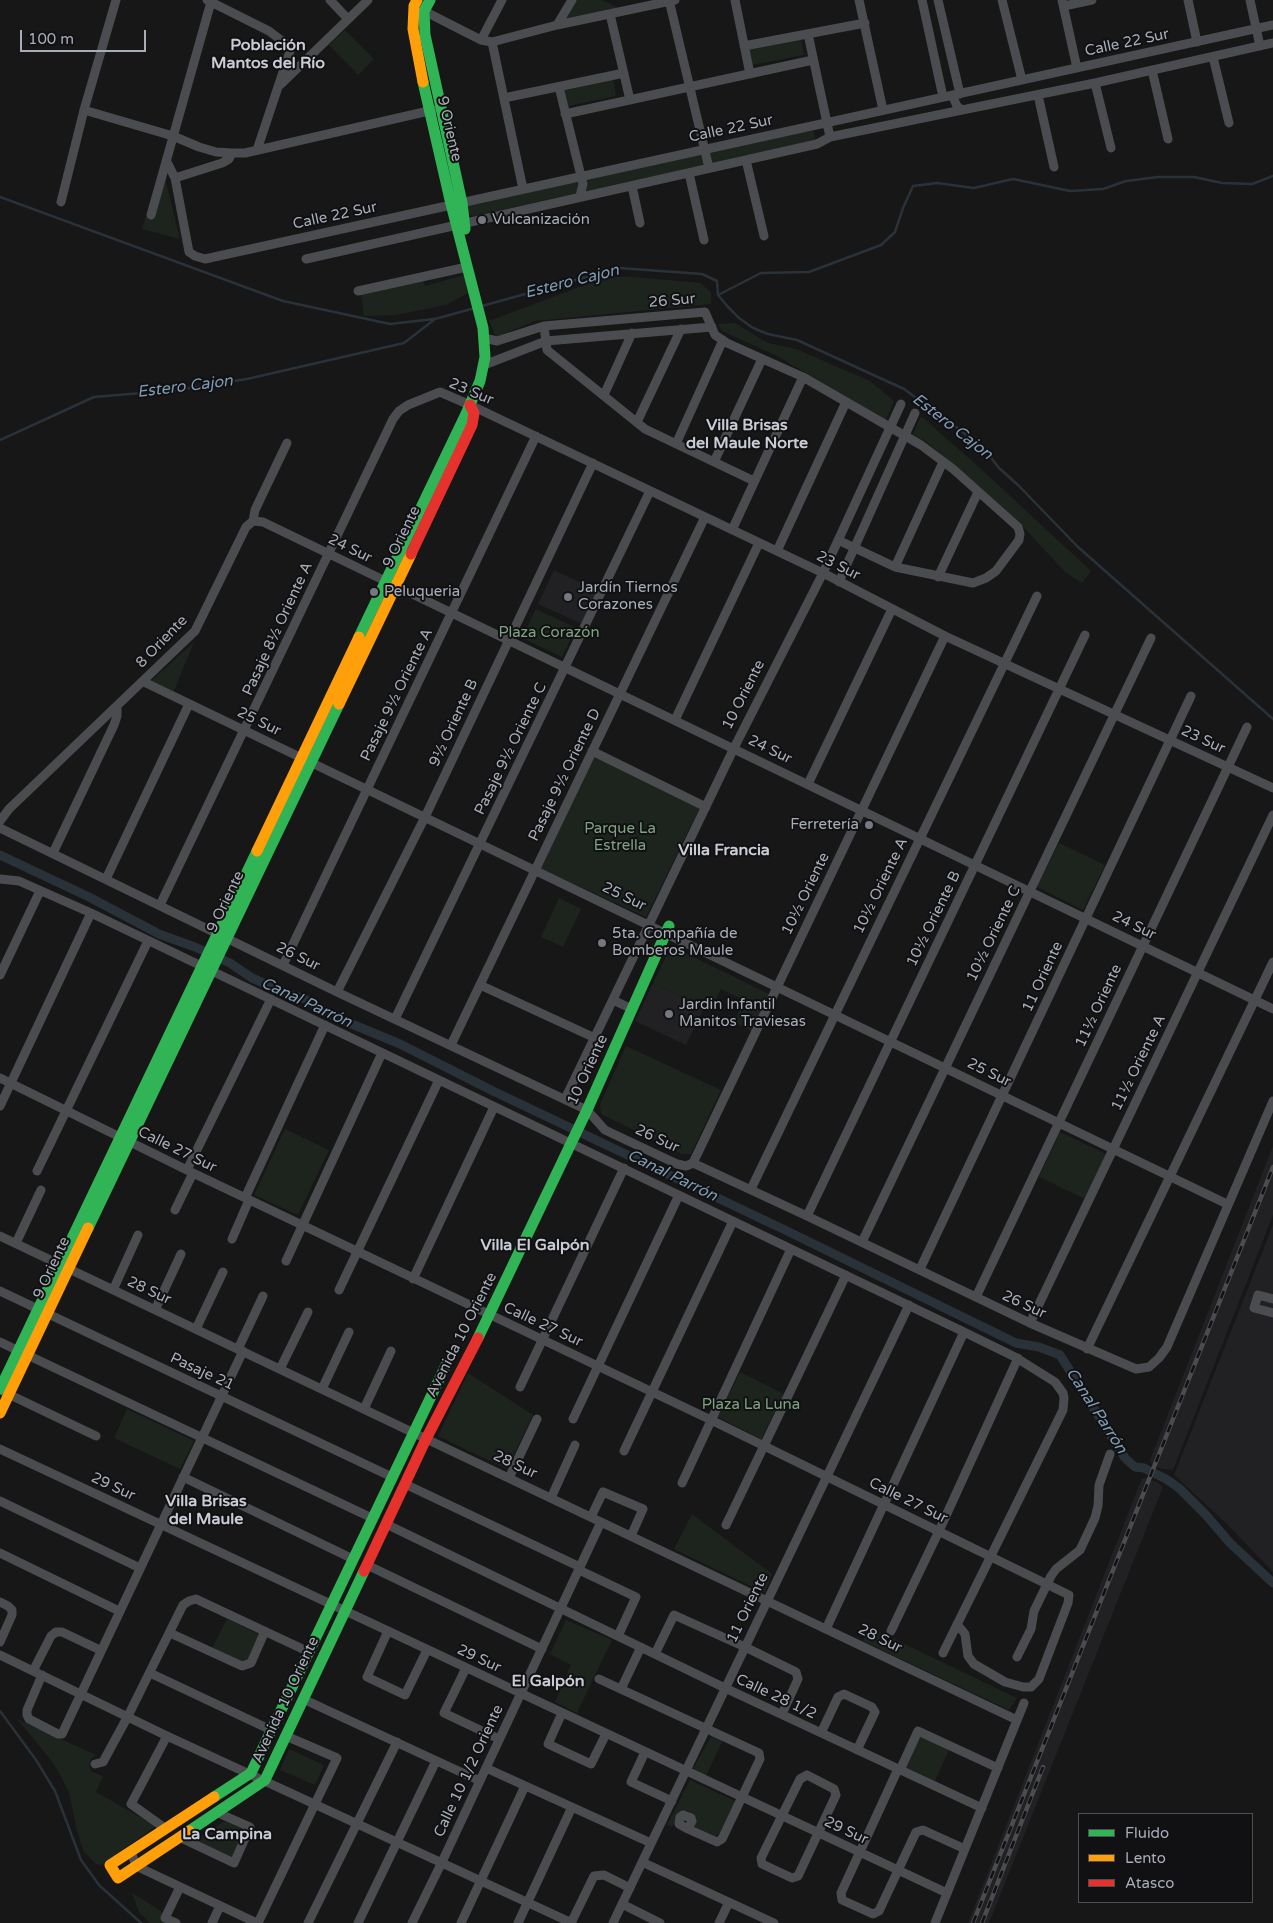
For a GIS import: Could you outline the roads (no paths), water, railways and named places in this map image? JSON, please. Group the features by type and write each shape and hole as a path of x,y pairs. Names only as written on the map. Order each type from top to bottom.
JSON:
{"street":[{"path":"61,202 84,110 116,0"},
{"path":"330,0 348,19"},
{"path":"279,86 368,0"},
{"path":"424,11 430,0"},
{"path":"481,40 502,0"},
{"path":"557,25 572,0"},
{"path":"412,2 424,11 481,40 492,42 557,25 671,0 709,168"},
{"path":"735,0 750,74"},
{"path":"859,0 883,110"},
{"path":"922,0 951,96 962,110"},
{"path":"938,0 951,96"},
{"path":"1002,0 1022,80"},
{"path":"1077,68 1063,3 1092,0"},
{"path":"1188,0 1197,42"},
{"path":"1250,0 1260,46"},
{"path":"151,215 167,162 209,1 269,31 286,44 290,51 290,56 257,150"},
{"name":"9 Oriente","path":"412,2 413,29 435,109 461,224 475,266 473,293"},
{"name":"9 Oriente","path":"424,11 423,19 435,109"},
{"path":"610,14 630,100"},
{"path":"744,46 865,23"},
{"name":"Calle 22 Sur","path":"175,178 189,252 204,259 580,175 1273,25"},
{"path":"808,34 830,137"},
{"path":"492,42 523,189"},
{"path":"306,258 817,144 830,137 1095,83 1273,43"},
{"path":"1212,57 1229,123"},
{"path":"564,114 813,60"},
{"path":"1114,60 1118,77"},
{"path":"1152,70 1168,139"},
{"path":"504,98 624,73"},
{"path":"1095,83 1111,148"},
{"path":"559,87 564,114 583,184 580,196"},
{"path":"1038,95 1054,167"},
{"path":"84,110 173,136 199,147 232,153 257,150 435,109"},
{"path":"167,162 175,178 222,163 229,159 232,153"},
{"path":"746,160 764,236"},
{"path":"689,173 704,240"},
{"path":"632,186 640,223"},
{"name":"9 Oriente","path":"0,1413 3,1391 23,1353 391,583 478,387 484,365 484,338 467,267 461,224"},
{"path":"358,291 467,267"},
{"name":"26 Sur","path":"484,338 498,341 544,326 705,312 712,327 546,341 484,365"},
{"path":"544,326 547,350 645,429 754,481"},
{"path":"712,327 714,335 803,377 921,445 978,492 1018,528 1020,534 1019,540 996,570 986,578 972,583 895,567 838,540"},
{"path":"637,422 681,329"},
{"path":"604,395 632,333"},
{"path":"676,444 723,340"},
{"path":"714,462 762,359"},
{"path":"732,530 803,377"},
{"name":"23 Sur","path":"393,419 399,411 408,405 434,394 446,394 823,573 945,636 1273,788"},
{"path":"777,551 846,402"},
{"name":"10 Oriente","path":"565,1099 734,748 823,573 901,404"},
{"path":"839,582 915,413"},
{"name":"Pasaje 8½ Oriente A","path":"160,905 393,419"},
{"name":"Pasaje 9½ Oriente A","path":"283,965 536,436"},
{"name":"8 Oriente","path":"0,821 9,809 144,682 195,631 246,527 253,521 255,510 287,443"},
{"path":"895,567 943,462"},
{"name":"9½ Oriente B","path":"337,992 425,817 593,463"},
{"name":"Pasaje 9½ Oriente C","path":"395,1019 650,491"},
{"path":"938,576 978,492"},
{"name":"Pasaje 9½ Oriente D","path":"451,1046 705,517"},
{"name":"24 Sur","path":"253,521 263,522 391,583 1273,1008"},
{"path":"675,720 759,543"},
{"name":"10½ Oriente A","path":"751,1189 1037,596"},
{"path":"808,784 892,609"},
{"name":"10½ Oriente B","path":"807,1216 1085,635"},
{"name":"10½ Oriente","path":"693,1163 945,636"},
{"name":"10½ Oriente C","path":"862,1242 1151,638"},
{"name":"25 Sur","path":"144,682 650,925 667,929 834,1014 1227,1204"},
{"name":"11 Oriente","path":"920,1270 1191,696"},
{"path":"106,879 189,704"},
{"path":"53,853 114,725 117,716 116,708"},
{"name":"11½ Oriente","path":"976,1297 1247,727"},
{"path":"592,751 706,807"},
{"name":"11½ Oriente A","path":"1030,1323 1273,815"},
{"name":"26 Sur","path":"0,828 337,992 565,1099 587,1110 605,1130 678,1164 686,1166 693,1163 751,1189 1030,1323 1136,1370 1149,1367 1167,1347 1227,1204"},
{"path":"0,880 19,881 91,913 148,941 207,966 271,1000 494,1107 572,1139 624,1168 1018,1358 1055,1382 1063,1393 1063,1410 944,1653"},
{"path":"0,975 40,891"},
{"path":"0,1106 91,913"},
{"name":"10 Oriente","path":"572,1139 661,947 667,929"},
{"path":"37,1171 148,941"},
{"path":"1087,1349 1273,962"},
{"path":"480,985 595,1038"},
{"path":"175,1210 190,1172 271,1000"},
{"path":"613,1000 632,1009"},
{"path":"232,1239 247,1199 325,1025"},
{"path":"286,1260 382,1053"},
{"name":"Calle 27 Sur","path":"0,1078 190,1172 412,1279 543,1339 1069,1595 1068,1603 1039,1678 1031,1686 1005,1682 974,1664 968,1656 965,1634 958,1624"},
{"path":"338,1290 439,1080"},
{"path":"1227,1204 1273,1101"},
{"path":"412,1279 494,1107"},
{"name":"Avenida 10 Oriente","path":"447,1363 251,1773 110,1865 118,1878 265,1780 426,1439 490,1315 572,1139"},
{"path":"520,1387 624,1168"},
{"path":"16,1243 41,1190"},
{"path":"573,1419 679,1195"},
{"path":"624,1451 733,1220"},
{"path":"113,1290 138,1235"},
{"name":"28 Sur","path":"0,1236 1017,1720"},
{"path":"682,1483 791,1248"},
{"path":"155,1310 181,1254"},
{"path":"196,1329 223,1272"},
{"path":"726,1525 846,1274"},
{"name":"Pasaje 21","path":"0,1292 392,1477"},
{"path":"1273,1299 1258,1295 1254,1308 1273,1314"},
{"path":"42,1675 27,1710 27,1715 29,1719 58,1734 62,1734 100,1650 222,1396 263,1296"},
{"name":"11 Oriente","path":"613,1923 909,1305"},
{"path":"280,1369 308,1312"},
{"path":"322,1389 349,1332"},
{"path":"826,1629 964,1332"},
{"path":"0,1342 372,1518"},
{"path":"364,1409 391,1352"},
{"path":"890,1631 939,1531 1018,1358"},
{"path":"3,1391 96,1436"},
{"path":"510,1478 537,1419"},
{"path":"551,1498 575,1445"},
{"name":"29 Sur","path":"0,1449 947,1894"},
{"path":"1017,1657 1031,1629 1034,1611 1046,1584 1056,1569 1080,1550 1095,1518 1098,1506 1099,1485 1110,1454"},
{"path":"183,1477 353,1559"},
{"path":"405,1484 636,1597 618,1636"},
{"path":"591,1517 603,1492 643,1509 631,1536"},
{"path":"0,1501 140,1568"},
{"name":"Calle 10 1/2 Oriente","path":"412,1923 601,1522"},
{"name":"Calle 28 1/2","path":"386,1524 725,1688 982,1808"},
{"path":"0,1554 119,1611"},
{"path":"366,1565 542,1649"},
{"path":"95,1764 103,1762 184,1605 189,1600 196,1599 308,1652"},
{"path":"0,1602 12,1610 12,1616 0,1642"},
{"path":"655,1654 674,1615 745,1647 796,1672 798,1679 782,1714"},
{"path":"170,1633 242,1666 250,1663 265,1631"},
{"path":"388,1631 367,1677 405,1695 427,1650"},
{"path":"33,1671 51,1636 56,1632 62,1632 100,1650"},
{"path":"621,1689 641,1647"},
{"path":"1,1658 42,1675 168,1736 572,1923 594,1876 604,1876 630,1888"},
{"path":"466,1668 444,1713 499,1739"},
{"path":"150,1673 272,1730"},
{"path":"599,1679 759,1753 760,1759 722,1839 717,1842 688,1829"},
{"path":"821,1732 838,1697 844,1694 872,1707 875,1712 858,1750"},
{"path":"303,1699 480,1781"},
{"path":"935,1923 1024,1704"},
{"path":"562,1713 548,1744 591,1764 606,1734"},
{"path":"965,1849 923,1830 916,1832 879,1911 873,1914 842,1900 841,1893 859,1852 918,1731 998,1768"},
{"path":"166,1829 131,1804 168,1736"},
{"path":"131,1851 136,1866 258,1923 337,1758 286,1736"},
{"path":"308,1923 396,1742"},
{"path":"645,1752 631,1782 672,1801"},
{"path":"358,1923 436,1761"},
{"path":"486,1768 652,1843"},
{"path":"807,1776 834,1789 836,1795 798,1876 792,1878 762,1864 761,1858 782,1816 800,1779 807,1776"},
{"path":"461,1923 526,1786"},
{"path":"518,1923 572,1807"},
{"path":"179,1837 234,1863 250,1827 216,1812"},
{"path":"642,1862 774,1923"},
{"path":"176,1923 165,1918 180,1887"},
{"path":"719,1923 729,1902"},
{"path":"622,1904 660,1923"},
{"path":"212,1923 220,1906"}],"waterway":[{"path":"718,295 761,273 809,272 881,245 895,232 913,186 937,183 974,188 1013,179 1070,191 1103,189 1126,181 1158,177 1194,177 1222,183 1252,184 1273,176"},
{"path":"0,197 283,301 390,324 434,319"},
{"name":"Estero Cajon","path":"482,306 619,268 702,274 717,281 718,295 739,318 753,328 768,334 797,340 904,389 960,430 985,450 999,468 1078,547 1273,719"},
{"name":"Estero Cajon","path":"0,440 94,397 177,390 247,379 404,343 435,319 475,308"},
{"name":"Canal Parrón","path":"0,855 89,897 159,934 195,947 230,963 252,978 305,999 342,1020 400,1044 493,1091 785,1230 1016,1343 1039,1347 1060,1355 1125,1458 1135,1467 1144,1468 1179,1488 1230,1543 1273,1583"},
{"path":"0,1711 36,1760 55,1791 81,1860 99,1885 141,1923"}],"railway":[{"path":"973,1923 1273,1167"},
{"path":"982,1923 1043,1767"}],"place":[{"name":"Vulcanización","path":"482,220"},
{"name":"Peluqueria","path":"374,592"},
{"name":"Jardín Tiernos Corazones","path":"568,597"},
{"name":"Ferretería","path":"869,825"},
{"name":"5ta. Compañía de Bomberos Maule","path":"602,943"},
{"name":"Jardin Infantil Manitos Traviesas","path":"669,1014"}],"district":[{"name":"Población Mantos del Río","path":"268,55"},
{"name":"Villa Brisas del Maule Norte","path":"747,435"},
{"name":"Villa Francia","path":"724,851"},
{"name":"Villa El Galpón","path":"535,1246"},
{"name":"Villa Brisas del Maule","path":"206,1511"},
{"name":"El Galpón","path":"548,1682"},
{"name":"La Campina","path":"227,1835"}],"park label":[{"name":"Plaza Corazón","path":"549,633"},
{"name":"Parque La Estrella","path":"620,838"},
{"name":"Plaza La Luna","path":"751,1405"}]}
